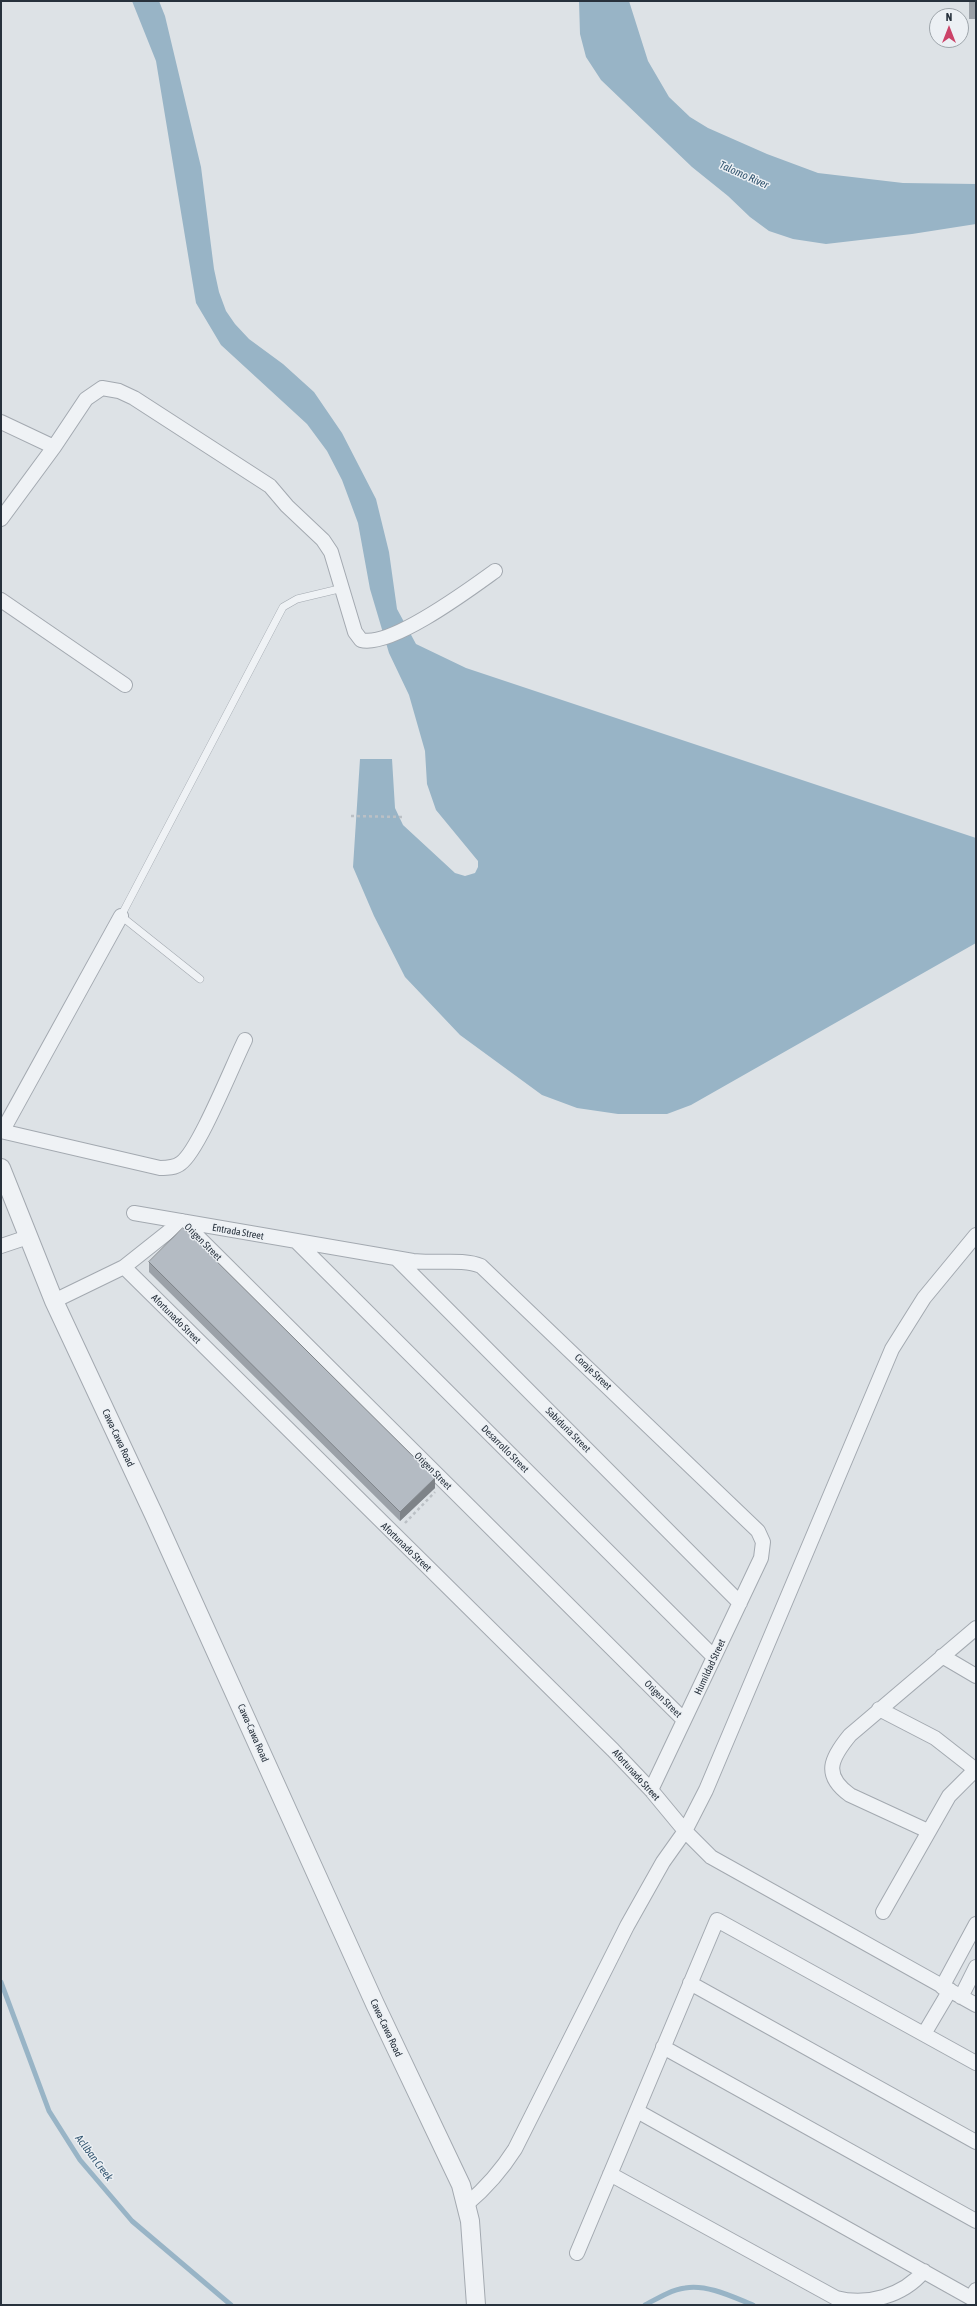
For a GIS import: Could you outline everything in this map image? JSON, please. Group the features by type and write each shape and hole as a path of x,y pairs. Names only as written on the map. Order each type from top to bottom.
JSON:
{"street":[{"path":"1,519 54,447 86,399 93,392 102,388 119,391 213,447 270,486 287,506 323,540 331,552 358,636 366,641 410,627 453,601 495,571"},
{"path":"1,422 54,447"},
{"path":"1,600 125,685"},
{"path":"121,916 2,1130 160,1168 171,1168 180,1164 193,1148 245,1040"},
{"name":"Cawa-Cawa Road","path":"1,1168 54,1301 154,1515 375,2004 455,2170 467,2204 476,2305"},
{"name":"Entrada Street","path":"134,1213 396,1258"},
{"path":"54,1301 124,1267 182,1221"},
{"name":"Origen Street","path":"182,1221 684,1720"},
{"path":"467,2204 487,2187 502,2170 515,2149 627,1926 664,1862 685,1831 706,1790 892,1349 924,1298 976,1235"},
{"path":"1,1246 28,1237"},
{"name":"Desarrollo Street","path":"296,1241 714,1657"},
{"name":"Coraje Street","path":"396,1258 430,1263 472,1262 481,1266 753,1525 758,1531 763,1542"},
{"name":"Sabiduria Street","path":"396,1258 740,1602"},
{"name":"Afortunado Street","path":"124,1267 393,1534 573,1709 651,1790 685,1831 711,1857 976,2005"},
{"name":"Humildad Street","path":"651,1790 761,1558 763,1542"},
{"path":"928,1831 850,1795 834,1780 833,1759 850,1735 976,1628"},
{"path":"942,1656 976,1676"},
{"path":"879,1709 935,1738 976,1769 950,1796 928,1831 883,1912"},
{"path":"577,2253 717,1920 976,2063"},
{"path":"924,2034 951,1991 976,1924"},
{"path":"951,1991 976,1966"},
{"path":"690,1983 976,2142"},
{"path":"664,2047 976,2221"},
{"path":"637,2111 972,2298 976,2290"},
{"path":"610,2174 836,2298 862,2302 878,2299 907,2286 924,2271"}],"lane":[{"path":"200,979 121,916 283,607 291,601 343,588"}],"path":[{"path":"351,816 404,817"},
{"path":"393,1534 445,1482"}],"water":[{"path":"132,1 159,1 165,16 201,167 214,269 219,292 226,311 235,324 249,339 283,364 314,392 342,433 376,499 389,552 397,609 416,644 466,668 976,838 976,943 691,1105 667,1114 618,1114 577,1108 542,1095 460,1035 405,977 374,916 353,867 360,759 392,759 395,808 403,825 455,873 465,876 475,873 478,867 478,861 436,810 427,784 425,751 409,695 389,653 370,589 358,523 342,480 327,451 307,424 221,345 196,303 156,61"},
{"name":"Talomo River","path":"579,1 629,1 648,61 669,97 690,117 708,128 767,154 818,173 903,183 976,184 976,224 912,234 826,244 793,239 769,231 750,217 728,196 692,167 601,80 586,57 580,34"}],"building":[{"path":"183,1228 435,1478 400,1512 149,1262"}],"waterway":[{"name":"Acliban Creek","path":"1,1982 49,2111 80,2160 132,2221 231,2305"},
{"name":"Acliban Creek","path":"645,2305 675,2291 693,2287 720,2292 753,2305"}]}
